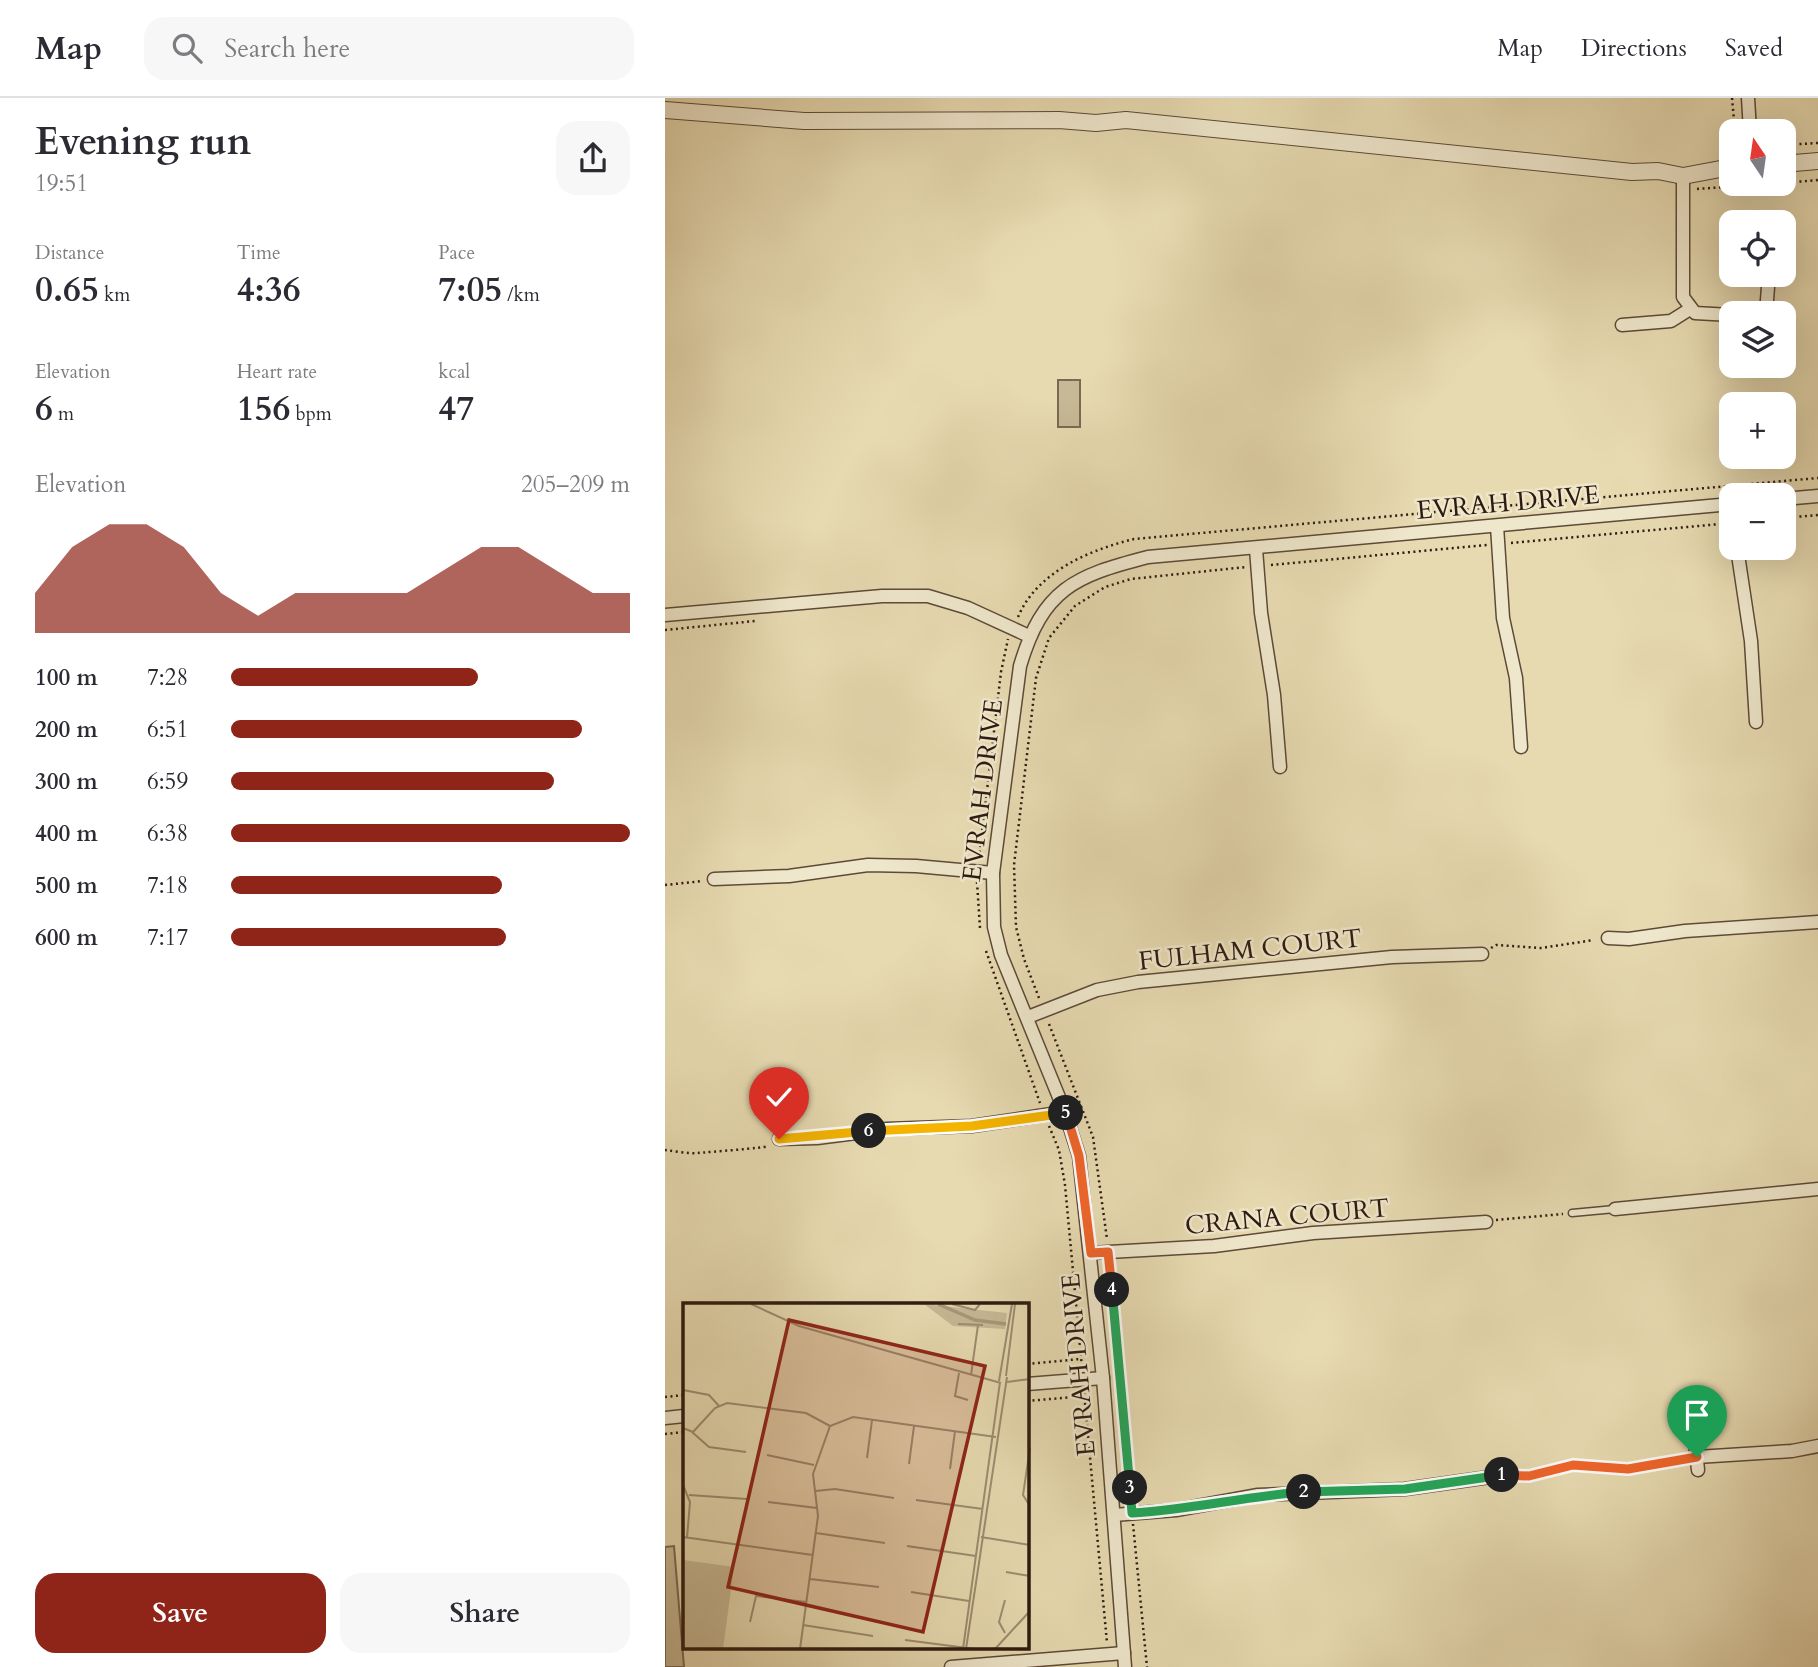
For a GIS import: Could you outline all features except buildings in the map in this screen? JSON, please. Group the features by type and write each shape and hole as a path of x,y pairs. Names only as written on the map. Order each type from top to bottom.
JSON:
{"street":[{"path":"1748,98 1749,119"},
{"path":"665,110 804,121 1059,120 1096,123 1126,120 1683,183 1719,171"},
{"path":"1796,163 1818,161"},
{"path":"1683,183 1683,297 1695,313 1719,314"},
{"path":"1767,301 1768,287"},
{"path":"1622,325 1671,321 1690,309"},
{"path":"1796,498 1818,496"},
{"name":"EVRAH DRIVE","path":"1125,1667 1103,1378 1079,1156 1065,1112 998,942 992,903 993,873 1020,667 1029,636 1053,597 1099,570 1148,557 1719,505"},
{"path":"1497,526 1503,618 1515,678 1521,747"},
{"path":"1256,549 1280,767"},
{"path":"1739,560 1751,641 1756,722"},
{"path":"665,615 883,596 928,596 968,608 1029,636"},
{"path":"713,879 789,876 880,865 993,873"},
{"path":"1608,938 1629,939 1685,931 1818,922"},
{"name":"FULHAM COURT","path":"1028,1017 1097,990 1138,982 1392,957 1482,954"},
{"path":"779,1139 817,1138 887,1129 972,1126 1065,1112"},
{"path":"1615,1209 1818,1189"},
{"name":"CRANA COURT","path":"1091,1253 1214,1246 1313,1233 1486,1222"},
{"path":"1029,1384 1103,1378"},
{"path":"665,1418 683,1416"},
{"path":"1695,1443 1698,1463 1818,1446"},
{"path":"1114,1515 1176,1510 1258,1495 1405,1489 1511,1474"},
{"path":"951,1667 1124,1653"}],"lane":[{"path":"1572,1213 1615,1209"},
{"path":"1640,1465 1698,1463"}],"path":[{"path":"1732,98 1734,119"},
{"path":"1796,144 1818,143"},
{"path":"1796,182 1818,180"},
{"path":"1683,183 1719,183"},
{"path":"981,932 977,872 1007,642 1024,602 1052,575 1082,556 1134,539 1818,478"},
{"path":"1796,517 1818,515"},
{"path":"1147,1667 1108,1252 1093,1137 1024,959 1013,900 1014,865 1036,678 1049,638 1075,606 1105,586 1131,579 1719,524"},
{"path":"665,630 757,621"},
{"path":"665,885 713,879"},
{"path":"1482,954 1496,945 1541,948 1608,938"},
{"path":"984,945 995,982 1059,1150 1065,1185 1109,1654"},
{"path":"665,1150 697,1153 743,1147 763,1149 779,1139"},
{"path":"1486,1222 1572,1213"},
{"path":"1029,1364 1081,1359"},
{"path":"665,1397 683,1395"},
{"path":"1029,1401 1085,1396"},
{"path":"665,1434 683,1432"},
{"path":"1511,1474 1529,1476 1573,1465 1628,1469 1640,1465"}],"shaded area":[{"path":"1058,380 1080,380 1080,427 1058,427"},
{"path":"674,1546 684,1667 665,1667 665,1547"}],"route":[{"path":"779,1139 817,1138 887,1129 972,1126 1065,1112 1079,1156 1091,1253 1108,1252 1132,1513 1176,1510 1258,1495 1405,1489 1511,1474 1529,1476 1573,1465 1628,1469 1697,1457"}]}
